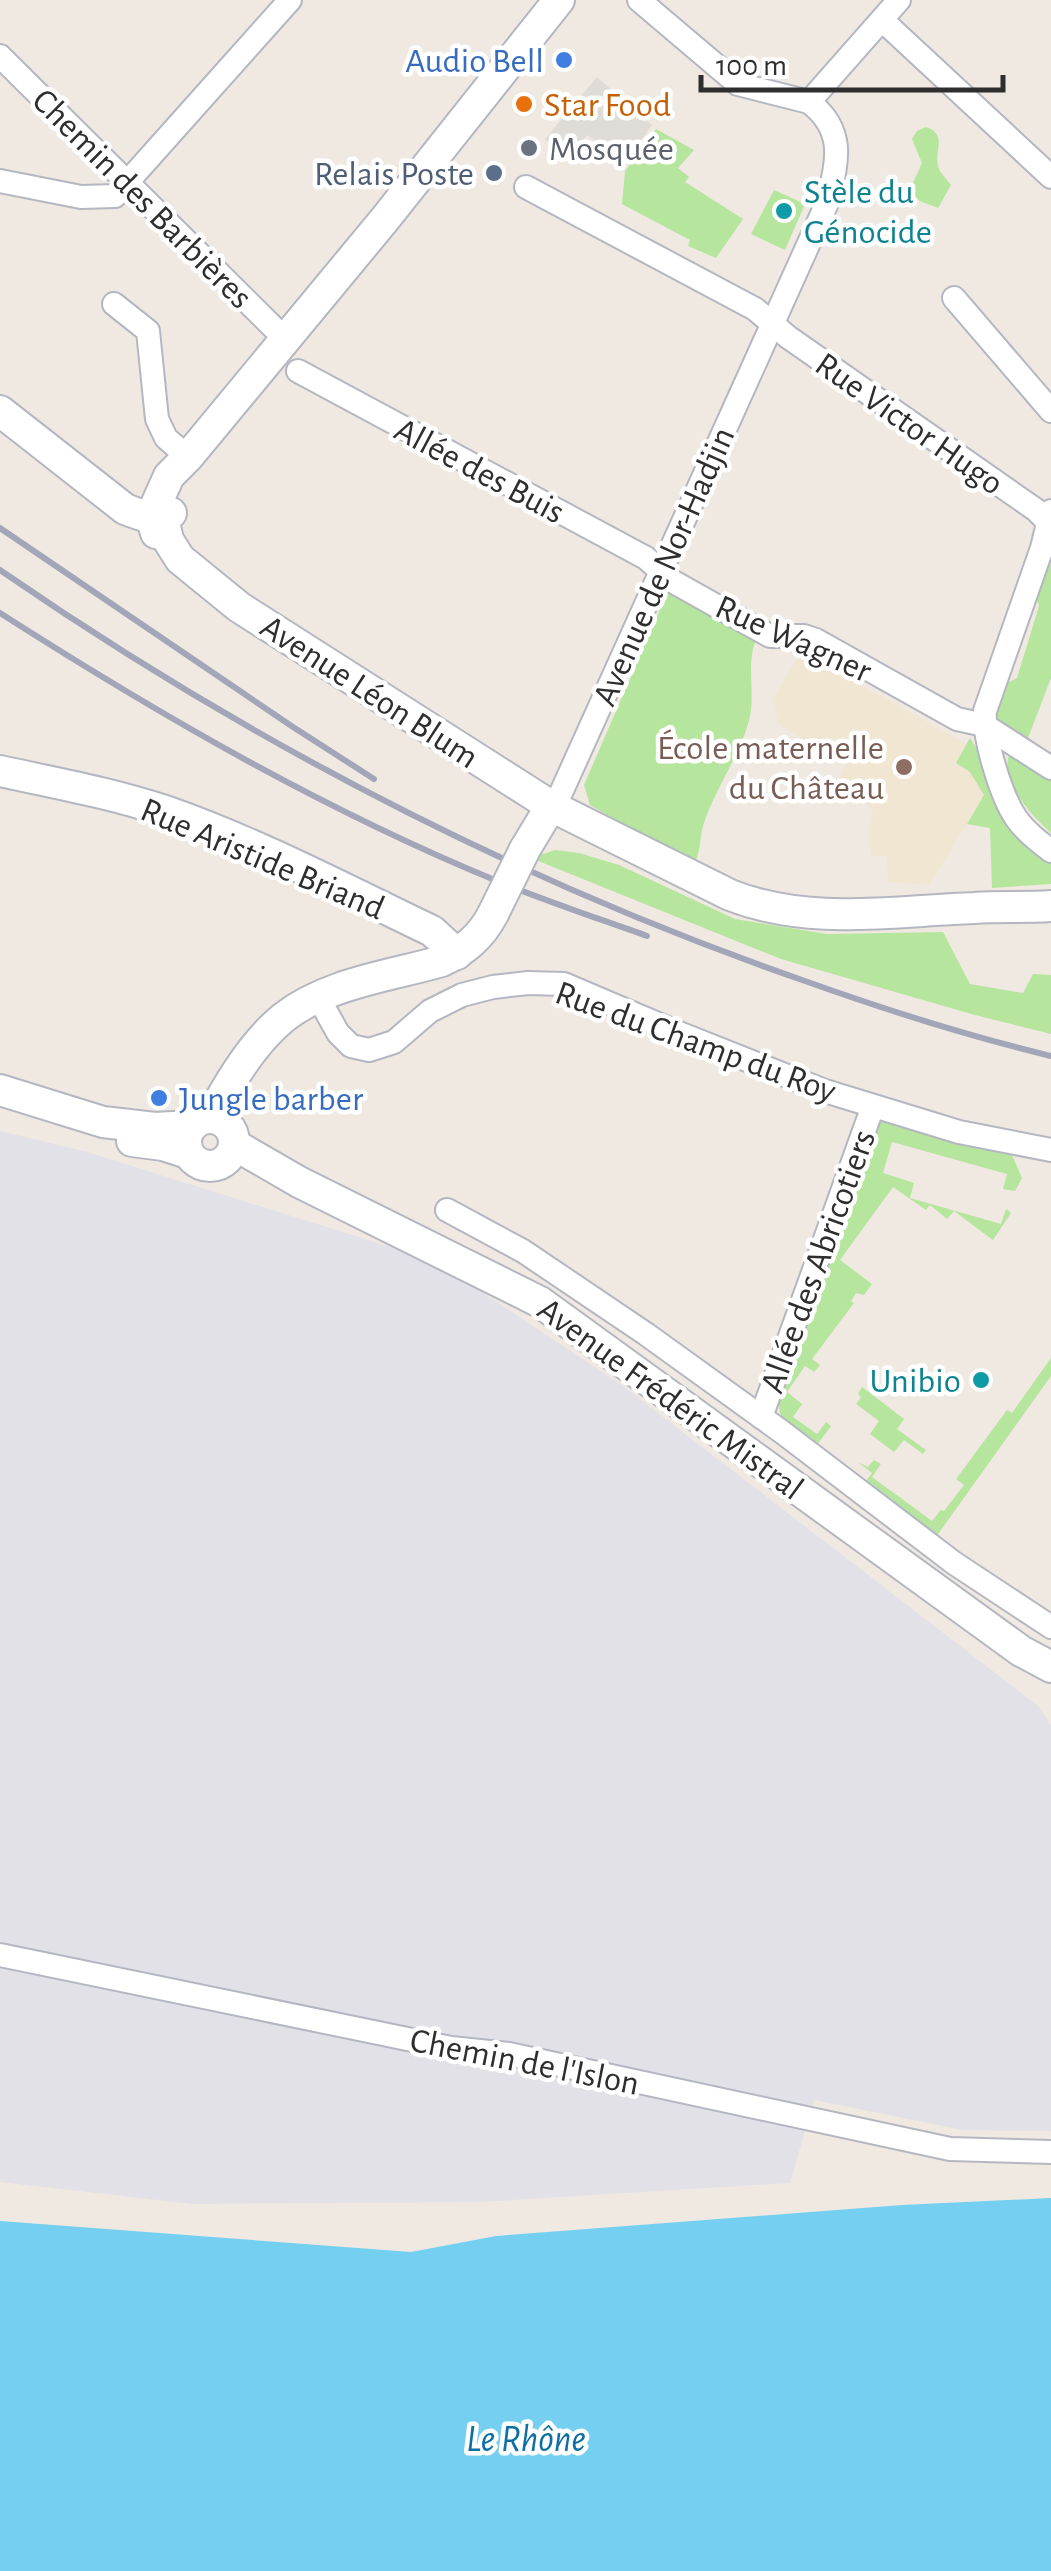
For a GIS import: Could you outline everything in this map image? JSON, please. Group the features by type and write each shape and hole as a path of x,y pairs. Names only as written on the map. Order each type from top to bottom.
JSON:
{"street":[{"path":"0,182 81,198 115,196 290,0"},
{"path":"238,606 203,586 174,562 158,536 163,515 186,471 188,457 559,0"},
{"path":"639,0 738,84 809,102 899,0"},
{"path":"882,20 1051,177"},
{"name":"Chemin des Barbières","path":"0,56 286,340"},
{"name":"Avenue de Nor-Hadjin","path":"551,806 560,795 827,203 838,146 824,116 809,102"},
{"name":"Rue Victor Hugo","path":"526,188 755,309 788,338 1049,519"},
{"path":"954,298 1051,411"},
{"path":"114,304 148,331 157,420 166,438 188,457"},
{"name":"Allée des Buis","path":"298,371 646,558 660,571"},
{"path":"0,410 125,509 141,516 163,515"},
{"name":"Avenue Léon Blum","path":"163,515 182,541 194,568 238,606 551,806 730,895 789,912 832,915 1051,906"},
{"path":"1049,519 1046,551 985,710 984,725 1004,797 1022,826 1051,850"},
{"name":"Rue Wagner","path":"660,571 770,636 816,640 956,719 984,725 1051,768"},
{"name":"Rue Aristide Briand","path":"0,771 120,798 232,837 432,931 458,954"},
{"path":"214,1139 248,1059 284,1018 318,997 442,961 476,941 551,806"},
{"name":"Rue du Champ du Roy","path":"318,997 338,1034 351,1046 369,1050 394,1042 430,1011 462,995 528,983 564,984 825,1091 958,1132 1051,1150"},
{"path":"0,1090 103,1122 214,1139"},
{"name":"Allée des Abricotiers","path":"761,1417 872,1106"},
{"path":"11,1111 24,1107 66,1119 82,1116"},
{"path":"11,1111 95,1138 153,1143 214,1139"},
{"name":"Avenue Frédéric Mistral","path":"214,1139 540,1302 1022,1651 1051,1667"},
{"path":"447,1210 522,1251 646,1334 954,1562 1051,1627"},
{"name":"Avenue Frédéric Mistral","path":"1022,1651 1051,1679"},
{"name":"Chemin de l'Islon","path":"0,1954 451,2048 509,2054 950,2149 1051,2152"}],"shaded area":[{"path":"597,77 652,125 625,162 587,135 569,159 545,139"},
{"name":"École maternelle du Château","path":"801,652 967,744 956,763 970,772 984,795 929,885 888,882 887,856 871,856 869,826 873,811 857,794 838,783 847,763 780,726 773,700"},
{"path":"0,1131 87,1152 435,1261 623,1386 1038,1706 1051,1725 1051,2131 963,2130 814,2100 790,2183 480,2202 193,2204 0,2182"}],"green space":[{"path":"926,127 937,135 938,164 951,185 938,208 907,196 922,163 912,139"},
{"path":"656,129 694,150 678,168 689,177 685,182 743,219 716,258 688,246 690,240 622,204 625,171"},
{"path":"774,190 805,204 785,250 751,234"},
{"path":"1048,563 1051,678 1028,738 1032,747 993,717 1005,684 1017,678 1039,606 1035,594"},
{"path":"668,591 755,642 749,720 705,820 694,865 590,805 584,785"},
{"path":"970,738 996,801 1051,861 1051,884 992,888 990,828 967,824 984,795 970,772 956,763"},
{"path":"1008,757 1051,780 1051,833 1015,789"},
{"path":"555,850 619,865 735,919 827,934 943,932 970,984 1023,993 1033,974 1051,975 1051,1034 781,959 531,858"},
{"path":"881,1121 1012,1155 1022,1178 1015,1191 1003,1189 1007,1174 892,1142 883,1173 914,1183 910,1198 1001,1224 1006,1209 1011,1213 993,1240 954,1211 947,1219 930,1205 926,1210 893,1187 840,1260 872,1284 864,1295 856,1293 851,1301 854,1303 812,1359 820,1365 814,1372 805,1366 787,1392 802,1404 793,1417 817,1434 826,1422 831,1426 817,1445 781,1417 778,1403"},
{"path":"1051,1358 1051,1376 936,1537 865,1482 872,1473 858,1462 868,1467 874,1460 881,1464 872,1477 932,1521 964,1485 956,1479 1007,1410 1012,1413"},
{"path":"862,1387 904,1419 897,1429 926,1450 923,1454 904,1440 894,1452 870,1434 879,1421 856,1404"}],"water":[{"name":"Le Rhône","path":"1051,2198 1051,2571 0,2571 0,2221 411,2252 496,2236 902,2205"}],"railway":[{"path":"0,528 374,779"},
{"path":"0,570 190,692 289,749 490,853 699,942 805,981 927,1022 1051,1056"},
{"path":"0,613 242,758 368,823 497,881 647,936"}],"place":[{"name":"Audio Bell","path":"564,60"},
{"name":"Star Food","path":"524,104"},
{"name":"Mosquée","path":"529,148"},
{"name":"Relais Poste","path":"494,173"},
{"name":"Stèle du Génocide","path":"784,211"},
{"name":"École maternelle du Château","path":"904,767"},
{"name":"Jungle barber","path":"159,1098"},
{"name":"Unibio","path":"981,1380"}]}
